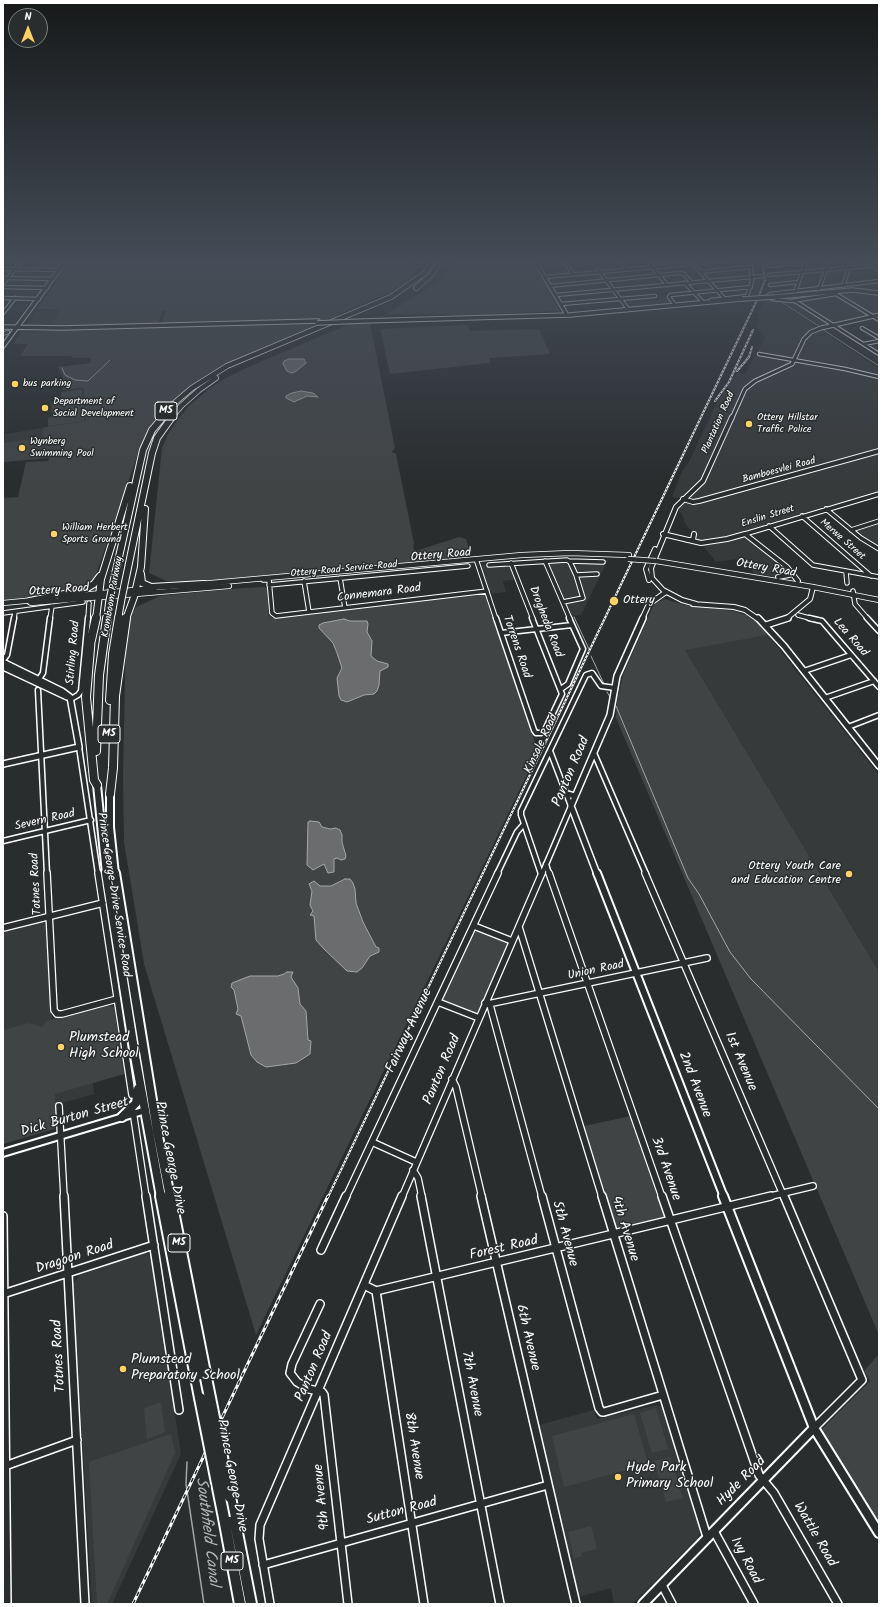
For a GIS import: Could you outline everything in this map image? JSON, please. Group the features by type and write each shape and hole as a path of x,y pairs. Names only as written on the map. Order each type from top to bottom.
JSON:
{"highway":[{"name":"Kromboom Parkway","path":"97,786 96,733 98,684 102,644 112,588 142,454 152,430 160,418 178,399 202,381 235,363 304,334"},
{"name":"Kromboom Parkway","path":"110,794 110,696 113,654 121,602 154,446 166,424 186,401 208,383 240,366 314,334"},
{"path":"30,601 87,589 97,581 103,569 138,460 142,454"},
{"path":"148,472 141,567 142,582 147,586 204,584"},
{"path":"110,794 113,768 115,696 121,647 126,618 135,592 141,567"},
{"path":"91,640 103,569"},
{"path":"90,601 94,601 86,698 94,780 97,786"}],"main road":[{"path":"3,346 13,334"},
{"path":"3,352 14,334"},
{"name":"Ottery Road","path":"3,603 99,596 204,584 476,561 558,556 628,557 657,560 778,577 879,600"},
{"name":"Ottery Road","path":"657,560 812,587 879,596"},
{"name":"Ottery Road","path":"135,592 271,584 476,561"},
{"name":"Ottery Road","path":"3,607 42,602 90,601 99,596"},
{"name":"Prince George Drive","path":"97,786 105,868 135,1056 149,1109 206,1378 251,1604"},
{"name":"Prince George Drive","path":"110,794 110,827 114,866 149,1109 200,1398 240,1604"},
{"path":"122,1117 133,1111 138,1094 135,1056"}],"street":[{"path":"795,360 804,339 808,334"},
{"path":"848,334 879,354"},
{"path":"864,344 879,339"},
{"path":"759,354 879,377"},
{"name":"Plantation Road","path":"795,360 788,367 757,379 744,389 703,481 676,507 647,564 646,571 652,584 672,598 686,603 734,607 745,610 756,616 766,625 804,671 879,766"},
{"name":"Bamboesvlei Road","path":"683,499 699,501 879,451"},
{"name":"Enslin Street","path":"663,534 704,543 745,534 879,494"},
{"path":"826,509 866,542 879,549"},
{"name":"Merwe Street","path":"802,516 871,576"},
{"path":"851,530 879,521"},
{"path":"769,526 814,565 879,577"},
{"path":"687,540 693,540 694,534"},
{"path":"745,534 790,571 794,578 798,581"},
{"name":"Torrens Road","path":"476,561 536,733 544,732 562,696 561,689"},
{"path":"545,561 583,651 566,687 561,689"},
{"path":"489,565 512,562 545,561 603,562"},
{"path":"562,602 584,598 576,575 569,561"},
{"name":"Drogheda Road","path":"512,562 561,689"},
{"name":"Ottery Road Service Road","path":"230,582 268,580 271,584 468,566"},
{"path":"778,577 789,575 790,571"},
{"path":"846,572 848,583"},
{"path":"576,575 597,574"},
{"path":"340,578 346,608"},
{"path":"304,581 309,612"},
{"name":"Connemara Road","path":"271,584 272,613 274,616 487,591"},
{"path":"766,625 790,617 811,597 812,587"},
{"name":"Plantation Road","path":"665,593 696,604"},
{"name":"Panton Road","path":"270,1604 258,1534 260,1525 594,753 612,710 617,676 649,604 665,593"},
{"path":"852,593 855,604 879,631"},
{"path":"658,597 666,596 672,598"},
{"name":"Stirling Road","path":"71,699 78,695 81,691 90,601"},
{"path":"3,613 83,602"},
{"path":"39,679 44,673 52,606"},
{"path":"14,612 7,655 3,661 68,694 71,699"},
{"name":"Lea Road","path":"798,615 822,621 879,687"},
{"path":"756,616 769,622 777,622"},
{"path":"500,633 572,625"},
{"path":"804,671 851,655"},
{"path":"3,666 71,699"},
{"name":"Kinsale Road","path":"524,824 522,811 585,676 588,674 594,675 601,686 615,688"},
{"path":"825,698 874,681"},
{"name":"Totnes Road","path":"38,690 56,1013 62,1014 117,999"},
{"name":"Prince George Drive Service Road","path":"71,699 91,820 132,1095"},
{"path":"848,727 879,715"},
{"path":"3,764 79,747"},
{"name":"2nd Avenue","path":"550,751 814,1428 879,1533"},
{"name":"1st Avenue","path":"594,753 860,1371 862,1380"},
{"path":"567,794 575,796"},
{"name":"Severn Road","path":"3,841 91,820"},
{"path":"524,824 541,874"},
{"name":"Fairway Avenue","path":"321,1250 517,832 524,824"},
{"name":"3rd Avenue","path":"546,864 759,1475 764,1481"},
{"path":"3,928 103,903"},
{"path":"474,926 512,941"},
{"name":"4th Avenue","path":"518,927 663,1395 711,1535"},
{"name":"Union Road","path":"486,1003 684,964 707,958"},
{"path":"438,1002 479,1018"},
{"name":"5th Avenue","path":"486,1003 491,1009 600,1410 604,1412 663,1395"},
{"name":"6th Avenue","path":"452,1079 456,1087 576,1604"},
{"name":"Totnes Road","path":"59,1106 85,1604"},
{"name":"Dick Burton Street","path":"133,1111 149,1109"},
{"name":"Prince George Drive","path":"133,1111 138,1132 179,1410"},
{"name":"Dick Burton Street","path":"3,1153 122,1117"},
{"path":"372,1142 416,1162"},
{"name":"7th Avenue","path":"413,1170 418,1178 500,1604"},
{"name":"Forest Road","path":"376,1291 556,1249 813,1186"},
{"path":"3,1216 4,1466 7,1604"},
{"name":"Dragoon Road","path":"3,1294 154,1245"},
{"path":"364,1285 376,1291"},
{"name":"8th Avenue","path":"376,1291 424,1604"},
{"path":"318,1390 309,1389 297,1382 292,1377 290,1370 320,1304"},
{"name":"Hyde Road","path":"643,1604 862,1380"},
{"name":"9th Avenue","path":"318,1390 323,1393 325,1397 348,1604"},
{"path":"4,1466 77,1440"},
{"name":"Wattle Road","path":"764,1481 774,1493 838,1604"},
{"name":"Sutton Road","path":"263,1565 548,1485"},
{"name":"Ivy Road","path":"711,1535 754,1604"},
{"path":"662,1585 672,1604"}],"shaded area":[{"path":"20,334 302,334 214,372 182,393 161,414 146,435 141,445 95,577 78,589 46,597 3,600 3,498 18,497 26,462 48,461 49,458 4,462 4,443 43,437 43,428 50,426 86,421 83,388 63,390 63,376 58,367 91,363 90,358 71,358 72,356 20,356 28,344 13,344"},
{"path":"326,334 372,334 395,448 392,452 396,454 414,543 413,548 416,551 459,537 466,539 470,552 462,558 215,581 167,581 149,573 162,448 168,434 189,406 209,389 224,379"},
{"path":"381,334 541,334 550,354 489,358 490,363 390,374"},
{"path":"762,334 827,334 879,369 879,494 745,534 787,567 790,574 778,577 754,574 744,558 716,562 685,523 682,514 676,507 683,499 672,497 682,471 689,462 717,402 738,372 745,374 765,338"},
{"path":"289,359 304,359 306,363 295,372 291,373 287,371 283,364 284,361"},
{"path":"82,389 85,421 48,426 48,418 52,417 51,403 62,401 61,392"},
{"path":"301,391 313,393 318,397 307,396 294,402 286,398 286,396 292,393"},
{"path":"43,428 43,437 4,443 5,434"},
{"path":"879,524 879,547 855,531"},
{"path":"549,559 608,560 581,615 569,616 545,561"},
{"path":"511,563 518,579 503,581 506,592 488,594 478,565"},
{"path":"267,588 269,616 273,618 481,594 486,596 538,752 256,1335 144,964 124,842 123,776 126,630 130,615 136,607 160,596"},
{"path":"665,599 685,605 734,611 746,615 757,621 768,635 685,650 879,972 879,1335 616,718 617,701 623,675 654,604"},
{"path":"344,619 350,621 367,621 367,632 372,641 371,656 377,661 388,664 388,667 380,671 379,685 374,694 364,695 347,702 341,700 339,696 337,678 342,668 337,653 333,643 319,628 319,625 323,623"},
{"name":"Ottery Youth Care and Education Centre","path":"768,635 879,775 879,972 684,649"},
{"path":"308,822 319,822 322,827 330,829 336,828 340,830 346,856 345,859 341,860 337,858 334,859 334,872 328,873 324,864 313,870 307,865"},
{"path":"345,879 350,879 353,883 356,903 363,922 376,947 379,948 379,952 370,956 362,968 357,972 347,971 316,940 314,916 310,915 313,911 310,905 312,891 309,884 314,881 320,886 331,886"},
{"name":"Plumstead High School","path":"44,921 47,923 52,1019 107,1005 114,1007 124,1074 93,1083 94,1094 56,1105 56,1125 54,1129 3,1144 3,932"},
{"path":"474,926 512,941 479,1018 438,1002"},
{"path":"287,972 293,972 291,977 298,988 300,1004 306,1011 308,1040 311,1041 310,1054 296,1063 266,1067 257,1062 251,1055 241,1016 236,1014 238,1009 234,990 231,987 232,983 250,976 278,976"},
{"name":"Plumstead High School","path":"107,1005 114,1007 124,1074 55,1094 56,1125 54,1129 3,1144 3,1030 29,1023 42,1027 47,1021"},
{"path":"631,1116 666,1217 616,1230 584,1126"},
{"name":"Plumstead Preparatory School","path":"145,1253 151,1257 181,1454 112,1604 92,1604 73,1285 80,1275"},
{"path":"879,1354 879,1526 823,1436 823,1428 870,1381 864,1371"},
{"path":"161,1402 165,1432 147,1439 144,1408"},
{"name":"Hyde Park Primary School","path":"657,1405 663,1408 700,1530 698,1538 632,1604 614,1604 611,1588 579,1597 539,1425 594,1410 597,1419"},
{"path":"656,1408 668,1449 652,1453 640,1413"},
{"path":"634,1414 648,1464 564,1487 552,1436"},
{"path":"171,1434 175,1453 107,1604 97,1604 89,1462"},
{"path":"670,1457 683,1498 666,1502 654,1461"},
{"path":"591,1526 597,1549 581,1553 582,1556 574,1559 568,1532"}],"waterway":[{"path":"830,334 879,366"},
{"path":"62,368 65,375 75,380 88,381 110,360"},
{"path":"574,617 589,649"},
{"path":"591,656 604,684"},
{"path":"607,692 610,697"},
{"path":"616,706 688,878 699,894 730,952 751,979 879,1109"},
{"name":"Southfield Canal","path":"187,1462 186,1484 204,1604"}],"railway":[{"path":"328,1197 741,334"},
{"path":"715,401 729,382 751,334"},
{"path":"737,371 749,357 752,347"},
{"path":"133,1604 328,1196"}],"place":[{"name":"bus parking","path":"15,384"},
{"name":"Department of Social Development","path":"45,408"},
{"name":"Ottery Hillstar Traffic Police","path":"749,424"},
{"name":"Wynberg Swimming Pool","path":"22,448"},
{"name":"William Herbert Sports Ground","path":"54,534"},
{"name":"Ottery","path":"614,601"},
{"name":"Ottery Youth Care and Education Centre","path":"849,874"},
{"name":"Plumstead High School","path":"61,1047"},
{"name":"Plumstead Preparatory School","path":"123,1369"},
{"name":"Hyde Park Primary School","path":"618,1477"}]}
